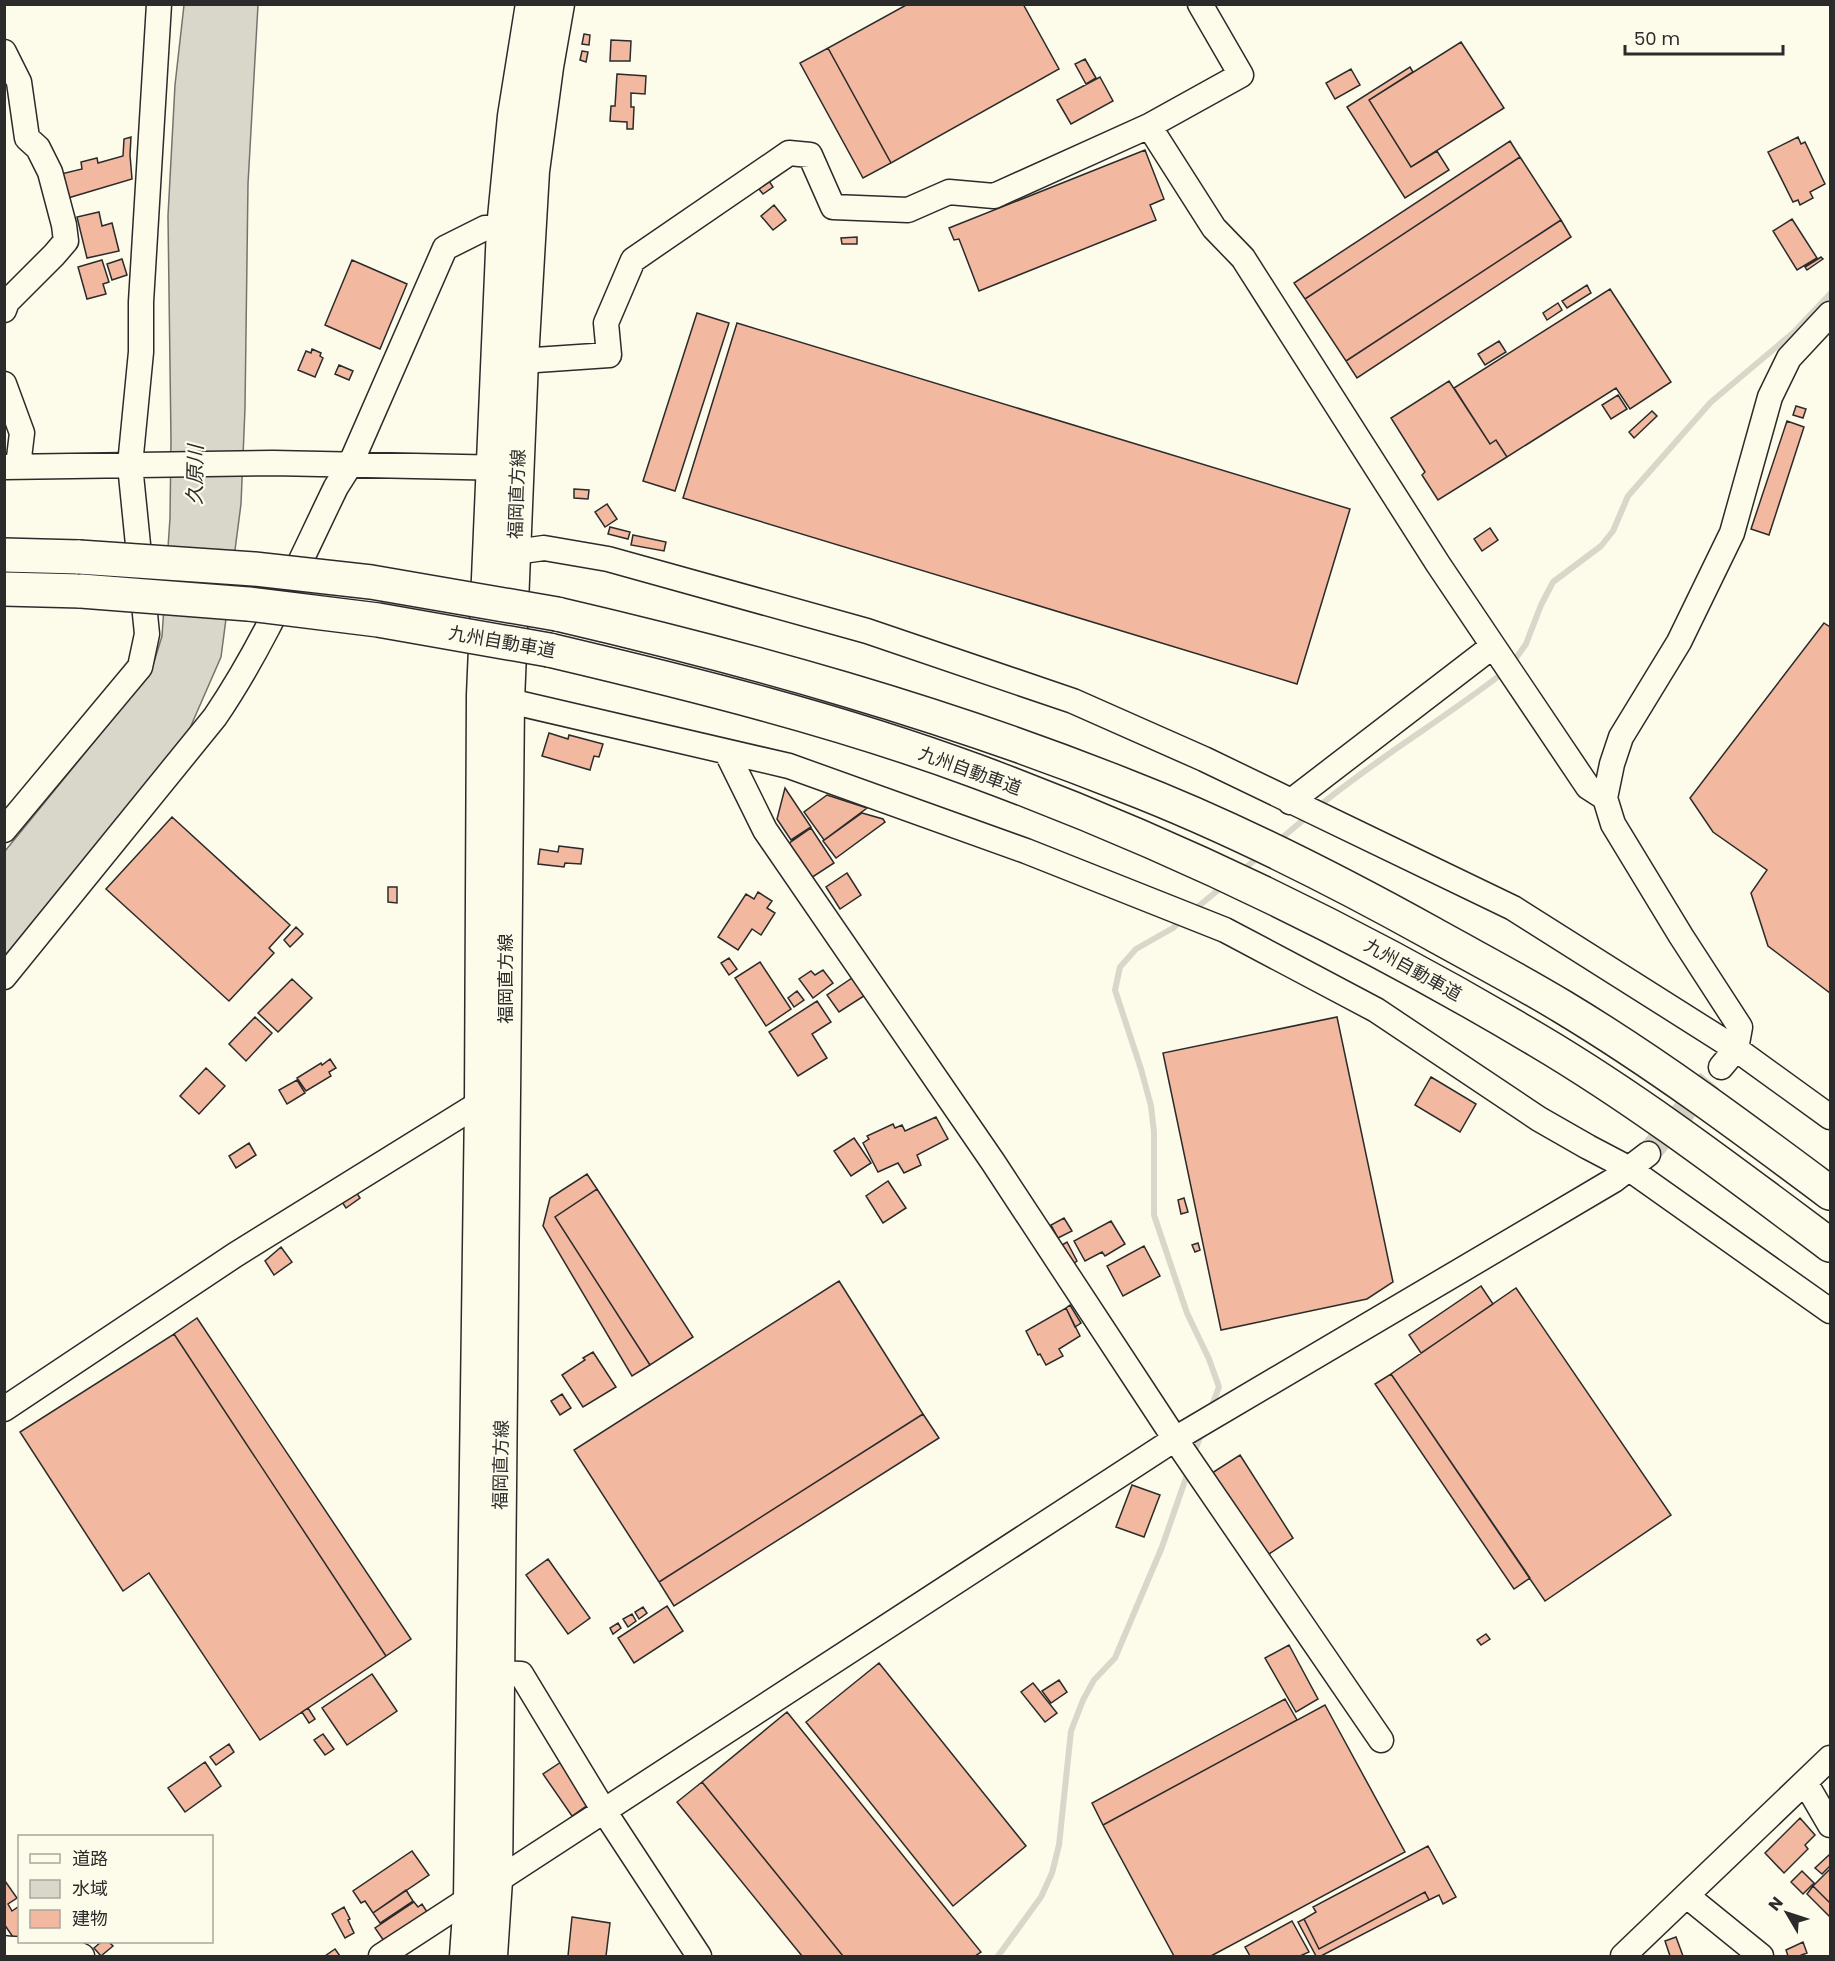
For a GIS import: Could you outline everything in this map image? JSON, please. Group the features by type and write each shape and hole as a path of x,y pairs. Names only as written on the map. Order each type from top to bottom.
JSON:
{"highway":[{"name":"九州自動車道","path":"4,555 79,557 254,569 371,582 556,614 769,666 882,699 989,734 1107,778 1232,831 1357,892 1563,1007 1649,1062 1744,1128 1830,1193"},
{"name":"九州自動車道","path":"4,589 81,591 248,604 378,620 549,650 654,675 861,733 975,771 1110,824 1213,869 1339,930 1444,987 1540,1041 1625,1096 1721,1163 1830,1245"}],"main road":[{"name":"福岡直方線","path":"510,362 502,228 513,116 531,4"},
{"name":"福岡直方線","path":"465,1956 469,1899 480,1103 482,695 505,468 510,362 548,67 559,4"},
{"name":"福岡直方線","path":"492,1956 497,1880 509,701 515,552 505,468"}],"street":[{"path":"4,830 140,667 147,634 130,465 141,352 141,302 159,4"},
{"path":"510,362 609,355 606,323 633,260 789,153 810,155 833,207 908,210 949,192 994,196 1149,126 1241,75 1200,4"},
{"path":"4,52 19,81 27,138 38,148 50,172 66,241 7,302 4,310"},
{"path":"1149,126 1214,228 1243,258 1432,554 1587,787 1605,798"},
{"path":"4,977 215,717 240,681 336,487 350,465 445,248 485,228 502,228"},
{"path":"1728,1058 1740,1028 1613,824 1605,798 1612,764 1621,737 1679,642 1732,533 1770,397 1789,358 1830,314"},
{"path":"4,384 22,434 11,466 273,463 505,468"},
{"path":"515,552 543,548 608,559 867,631 1073,701 1204,759 1513,908 1728,1058 1830,1117"},
{"path":"1290,802 1493,646"},
{"path":"509,701 789,766 1026,851 1225,930 1376,1011 1539,1119 1628,1168 1830,1311"},
{"path":"727,753 765,830 993,1162 1175,1439 1381,1740"},
{"path":"4,1409 235,1255 480,1103"},
{"path":"381,1956 1175,1439 1614,1180 1648,1154"},
{"path":"498,1673 521,1674 604,1811 699,1956"},
{"path":"1623,1956 1830,1758"},
{"path":"1805,1782 1830,1826"},
{"path":"1687,1896 1761,1956"},
{"path":"4,1948 75,1952 82,1956"}],"water":[{"name":"久原川","path":"184,5 258,5 248,184 245,408 241,504 221,657 190,728 175,749 5,956 5,851 151,672 162,636 170,518 168,216 175,85"}],"building":[{"path":"908,4 1023,4 1059,69 891,163 828,48"},
{"path":"584,34 590,35 589,45 582,44"},
{"path":"611,40 631,41 630,61 610,61"},
{"path":"1461,42 1504,108 1411,167 1369,100"},
{"path":"828,48 891,163 863,178 800,63"},
{"path":"582,51 588,52 586,62 580,60"},
{"path":"1085,59 1096,78 1086,84 1075,64"},
{"path":"1410,67 1413,72 1369,100 1411,167 1437,151 1449,170 1405,198 1347,107"},
{"path":"1351,69 1360,85 1335,99 1326,83"},
{"path":"617,74 646,76 645,94 631,93 631,107 634,107 633,129 627,129 627,122 610,121 611,106 615,106"},
{"path":"1100,77 1113,101 1071,124 1057,100"},
{"path":"131,137 132,179 68,198 61,174 82,169 81,162 97,158 98,163 123,156 124,139"},
{"path":"1798,137 1801,144 1805,142 1825,184 1810,192 1813,198 1800,205 1798,200 1793,202 1768,152"},
{"path":"1510,141 1520,157 1305,299 1294,283"},
{"path":"1145,150 1164,199 1150,205 1156,220 979,291 959,239 954,240 949,228"},
{"path":"1520,157 1561,220 1346,361 1305,299"},
{"path":"769,181 773,187 763,194 759,189"},
{"path":"774,205 786,220 773,230 761,216"},
{"path":"99,212 102,226 112,223 119,251 87,258 77,217"},
{"path":"1792,219 1817,258 1797,270 1773,231"},
{"path":"1561,220 1571,237 1357,378 1346,361"},
{"path":"857,237 857,244 842,244 841,238"},
{"path":"1821,257 1823,259 1807,270 1805,267"},
{"path":"122,259 127,275 112,280 107,264"},
{"path":"102,260 109,282 103,284 106,294 87,299 78,267"},
{"path":"352,260 407,284 380,349 325,325"},
{"path":"1587,285 1591,293 1567,308 1562,301"},
{"path":"1610,289 1671,382 1630,409 1616,388 1507,457 1496,440 1490,444 1454,388"},
{"path":"1558,303 1562,310 1547,320 1543,313"},
{"path":"697,313 729,323 675,491 643,481"},
{"path":"737,323 1350,509 1297,684 683,498"},
{"path":"1499,341 1506,352 1485,365 1478,354"},
{"path":"312,349 321,353 320,356 323,358 315,377 298,370 306,351 311,353"},
{"path":"339,365 353,371 349,380 335,374"},
{"path":"1449,381 1490,444 1496,440 1507,457 1438,500 1422,475 1425,472 1391,418"},
{"path":"1618,395 1627,409 1611,419 1602,405"},
{"path":"1796,406 1806,409 1803,418 1793,415"},
{"path":"1652,411 1657,416 1634,438 1629,432"},
{"path":"1787,421 1804,427 1769,535 1751,529"},
{"path":"574,489 589,490 588,499 574,498"},
{"path":"607,504 617,519 605,527 595,512"},
{"path":"610,527 630,532 628,539 608,534"},
{"path":"1490,528 1498,540 1482,551 1474,539"},
{"path":"633,535 666,542 664,551 631,545"},
{"path":"1824,623 1830,627 1830,993 1768,946 1751,893 1767,870 1713,832 1690,798"},
{"path":"549,733 568,739 569,735 603,744 599,757 594,756 590,770 542,756"},
{"path":"785,788 811,827 791,840 777,819"},
{"path":"827,795 867,808 824,840 804,812"},
{"path":"862,813 883,819 885,822 836,858 823,841"},
{"path":"172,817 290,925 269,948 274,953 229,1001 106,889"},
{"path":"811,828 834,863 811,878 788,844"},
{"path":"559,846 583,849 581,864 565,863 564,867 538,864 540,849 558,852"},
{"path":"847,873 861,895 840,909 826,887"},
{"path":"388,887 397,887 397,903 388,902"},
{"path":"758,892 772,901 767,908 775,913 761,935 752,929 738,950 718,937 746,894 754,899"},
{"path":"296,927 303,934 290,947 284,940"},
{"path":"729,958 737,969 729,975 721,963"},
{"path":"760,962 791,1009 766,1026 735,978"},
{"path":"823,970 833,983 813,998 799,979 811,971 815,975"},
{"path":"855,976 867,994 839,1012 827,995"},
{"path":"292,979 312,998 278,1032 258,1013"},
{"path":"797,991 804,1000 794,1007 788,998"},
{"path":"817,1001 831,1022 812,1034 827,1058 798,1076 769,1032"},
{"path":"255,1017 272,1033 246,1061 229,1044"},
{"path":"1337,1017 1393,1282 1367,1299 1221,1330 1163,1053"},
{"path":"330,1059 336,1068 329,1072 331,1076 306,1091 297,1078"},
{"path":"206,1068 225,1086 199,1114 180,1096"},
{"path":"1431,1077 1476,1104 1460,1132 1415,1105"},
{"path":"297,1080 305,1093 287,1104 279,1090"},
{"path":"936,1117 948,1139 917,1155 921,1165 904,1173 898,1163 878,1172 863,1143 869,1139 867,1136 893,1124 895,1128 902,1125 905,1131"},
{"path":"854,1138 871,1163 851,1176 834,1151"},
{"path":"249,1143 256,1155 236,1168 229,1156"},
{"path":"587,1174 597,1189 555,1217 650,1365 632,1376 543,1226 550,1198"},
{"path":"888,1181 906,1208 883,1223 866,1196"},
{"path":"597,1189 693,1337 650,1365 555,1217"},
{"path":"356,1192 360,1198 346,1208 342,1202"},
{"path":"1184,1198 1188,1212 1181,1214 1178,1200"},
{"path":"1064,1218 1072,1231 1058,1238 1051,1225"},
{"path":"1111,1221 1125,1244 1105,1256 1102,1252 1085,1261 1074,1241"},
{"path":"1067,1242 1077,1261 1073,1264 1062,1245"},
{"path":"1198,1243 1200,1250 1195,1252 1192,1245"},
{"path":"1144,1246 1160,1276 1123,1296 1107,1266"},
{"path":"281,1247 292,1262 274,1275 265,1261"},
{"path":"839,1281 923,1414 659,1582 574,1450"},
{"path":"1481,1286 1493,1304 1421,1353 1409,1335"},
{"path":"1516,1288 1671,1515 1545,1601 1391,1374"},
{"path":"1070,1305 1081,1323 1075,1327 1066,1308"},
{"path":"1066,1308 1080,1336 1059,1349 1063,1356 1046,1365 1040,1354 1038,1355 1026,1331"},
{"path":"197,1318 411,1639 386,1656 174,1334"},
{"path":"174,1334 386,1656 260,1740 149,1573 123,1591 20,1432"},
{"path":"593,1352 616,1387 583,1407 562,1375"},
{"path":"1391,1374 1530,1578 1514,1589 1375,1384"},
{"path":"562,1394 571,1408 560,1415 551,1401"},
{"path":"923,1414 939,1438 674,1606 659,1582"},
{"path":"1240,1455 1293,1538 1266,1556 1212,1473"},
{"path":"1132,1485 1160,1495 1144,1537 1116,1527"},
{"path":"548,1559 590,1618 568,1634 526,1575"},
{"path":"667,1606 683,1631 634,1663 618,1638"},
{"path":"643,1607 647,1613 639,1619 635,1612"},
{"path":"632,1614 636,1621 628,1627 623,1619"},
{"path":"618,1623 621,1628 613,1634 610,1628"},
{"path":"1486,1634 1490,1639 1481,1645 1477,1640"},
{"path":"1289,1645 1318,1699 1296,1712 1265,1658"},
{"path":"879,1663 1026,1846 953,1906 806,1722"},
{"path":"372,1674 397,1711 347,1745 322,1708"},
{"path":"1059,1680 1067,1692 1051,1703 1042,1691"},
{"path":"1033,1683 1057,1713 1045,1722 1021,1692"},
{"path":"1285,1699 1297,1720 1103,1825 1092,1803"},
{"path":"1325,1705 1405,1852 1211,1956 1174,1956 1103,1825"},
{"path":"308,1708 315,1719 309,1723 302,1712"},
{"path":"787,1712 981,1952 975,1956 843,1956 702,1782"},
{"path":"323,1734 334,1749 325,1755 314,1740"},
{"path":"229,1744 234,1752 216,1765 210,1757"},
{"path":"567,1758 595,1800 572,1816 543,1774"},
{"path":"205,1762 221,1786 185,1812 168,1788"},
{"path":"702,1782 843,1956 802,1956 677,1802"},
{"path":"1800,1818 1815,1835 1805,1845 1808,1849 1784,1873 1765,1853"},
{"path":"1428,1846 1456,1897 1443,1904 1439,1895 1429,1900 1425,1892 1319,1949 1304,1919 1316,1912 1313,1907"},
{"path":"412,1851 429,1875 373,1913 365,1901 361,1903 353,1891"},
{"path":"1829,1855 1830,1866 1822,1874 1815,1868"},
{"path":"1802,1871 1814,1883 1803,1894 1791,1882"},
{"path":"1830,1871 1830,1903 1813,1886"},
{"path":"5,1881 17,1898 8,1904 12,1911 18,1907 18,1938 15,1940 4,1924"},
{"path":"1813,1886 1830,1903 1830,1917 1807,1894"},
{"path":"406,1890 413,1901 380,1923 373,1913"},
{"path":"1425,1892 1429,1900 1321,1956 1316,1956 1298,1922 1304,1919 1319,1949"},
{"path":"414,1902 418,1907 422,1904 429,1915 386,1944 375,1928"},
{"path":"344,1907 354,1933 345,1938 332,1914"},
{"path":"572,1917 610,1923 606,1956 568,1956"},
{"path":"1292,1921 1309,1952 1300,1956 1250,1956 1245,1947"},
{"path":"1676,1937 1683,1956 1670,1956 1665,1941"},
{"path":"1803,1942 1807,1953 1788,1956 1786,1950"},
{"path":"100,1943 110,1943 113,1946 101,1956 94,1948"},
{"path":"335,1949 340,1956 325,1956"}],"waterway":[{"path":"1511,665 1526,644 1541,605 1553,582 1601,546 1613,531 1628,496 1711,402 1794,332 1830,294"},
{"path":"1318,807 1504,672"},
{"path":"1277,842 1308,816"},
{"path":"1240,872 1260,856"},
{"path":"1194,910 1223,886"},
{"path":"1183,919 1173,928 1136,949 1120,967 1115,990 1151,1106 1154,1132 1154,1215 1187,1313 1209,1359 1219,1387 1211,1408"},
{"path":"1193,1456 1202,1432"},
{"path":"998,1956 1041,1897 1052,1873 1059,1845 1071,1731 1083,1700 1094,1680 1115,1658 1162,1547 1189,1469"}],"tunnel":[{"path":"1648,1154 1721,1067"}]}
